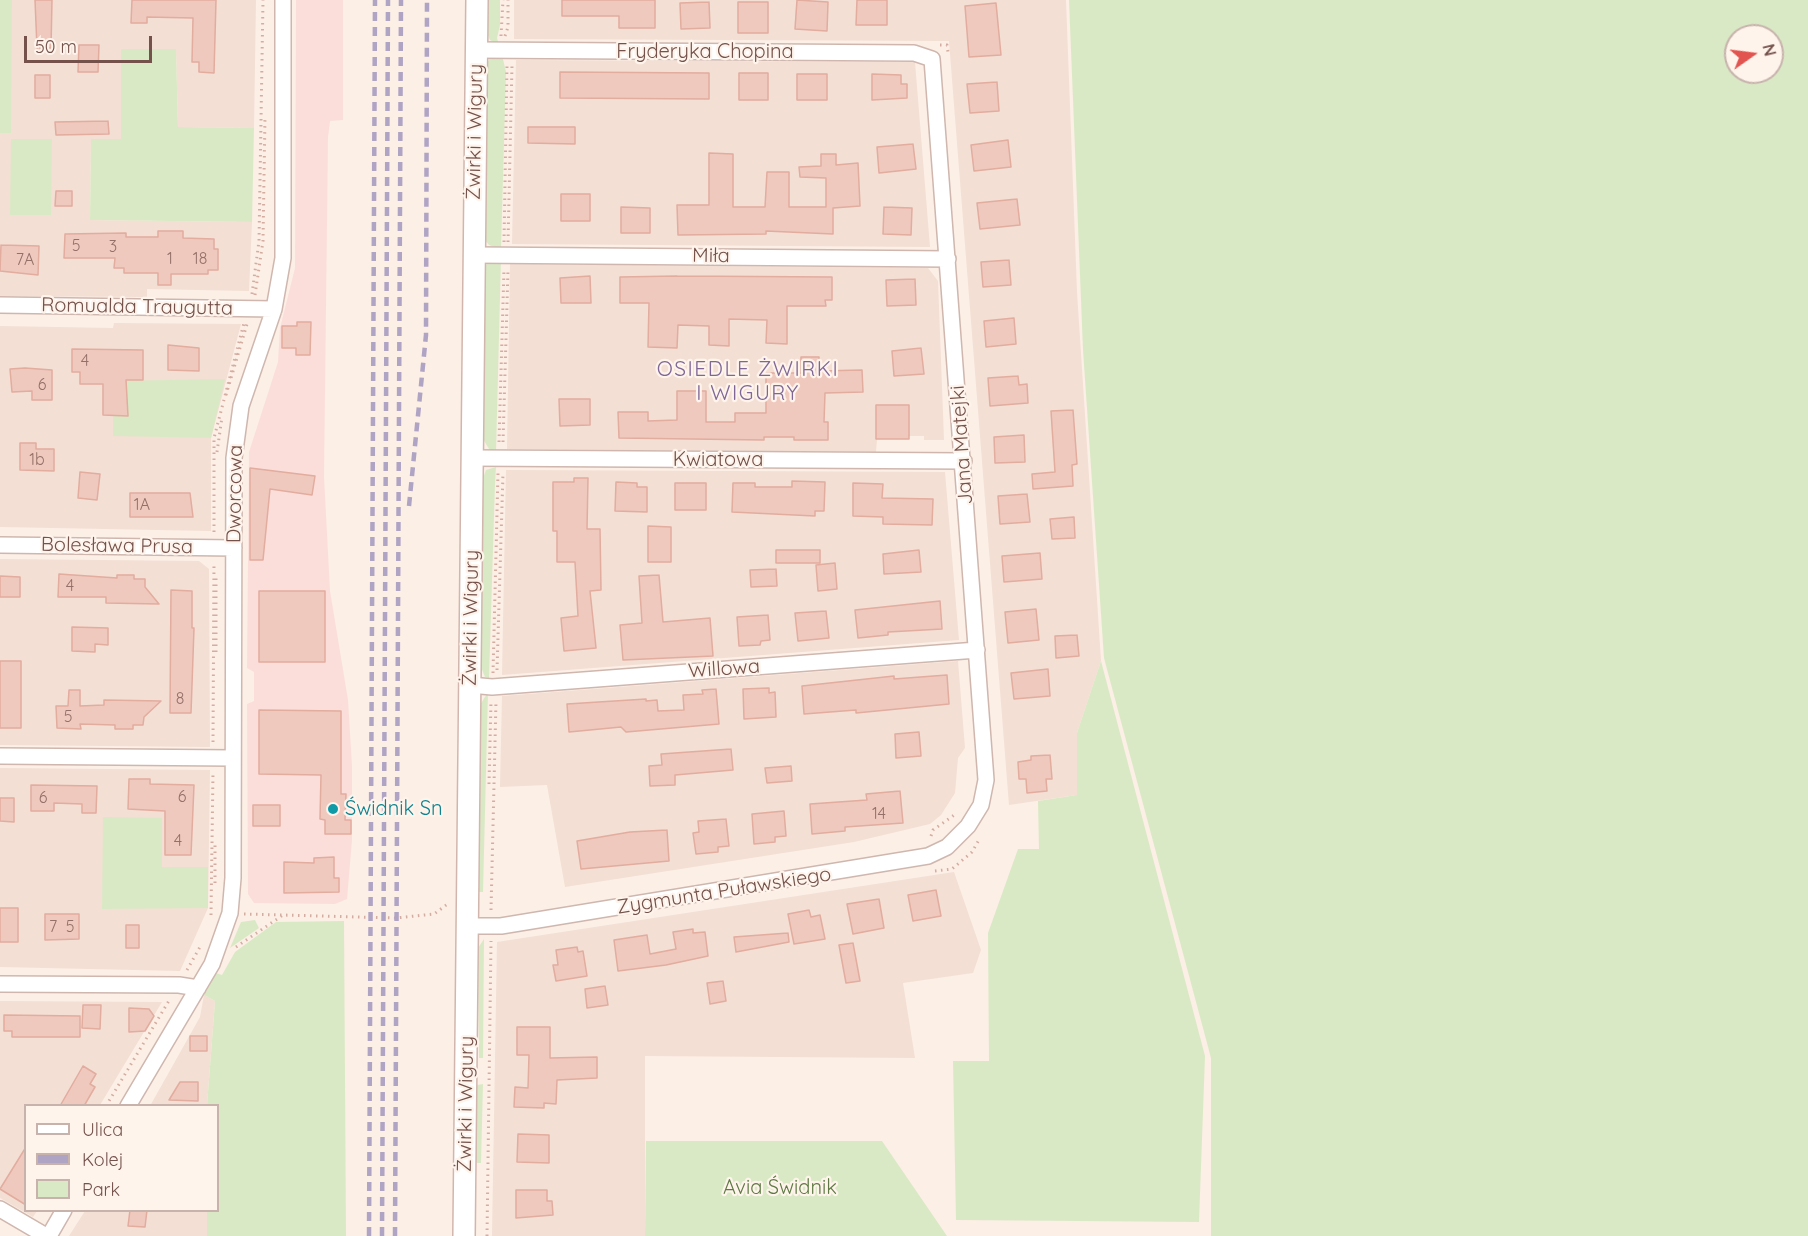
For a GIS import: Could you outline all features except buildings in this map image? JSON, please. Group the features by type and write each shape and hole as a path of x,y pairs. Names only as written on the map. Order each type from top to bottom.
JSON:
{"main road":[{"name":"Żwirki i Wigury","path":"464,1236 482,926 470,686 477,0"}],"street":[{"name":"Dworcowa","path":"129,1104 212,964 230,914 233,878 232,758 236,432 253,365 273,309 283,258 283,0"},
{"name":"Fryderyka Chopina","path":"476,51 914,53 932,59"},
{"name":"Jana Matejki","path":"932,59 964,461 986,780 975,830"},
{"name":"Miła","path":"474,255 948,259"},
{"name":"Romualda Traugutta","path":"0,305 273,309"},
{"name":"Kwiatowa","path":"473,458 964,461"},
{"name":"Bolesława Prusa","path":"0,544 234,548"},
{"name":"Willowa","path":"470,686 977,650"},
{"path":"0,756 232,758"},
{"name":"Zygmunta Puławskiego","path":"482,926 911,861 947,847 975,830"},
{"path":"0,984 198,987"},
{"path":"0,1209 47,1236 63,1212"}],"path":[{"path":"248,309 259,241 263,0"},
{"path":"484,1236 482,926 494,686 513,74 501,35 503,0"},
{"path":"506,50 508,0"},
{"path":"211,917 214,548"},
{"path":"929,843 933,830 965,809"},
{"path":"929,872 952,869 972,852 975,830"},
{"path":"230,914 396,918 434,914 455,899"},
{"path":"231,950 285,914"},
{"path":"107,1104 205,938"},
{"path":"195,955 212,964"}],"shaded area":[{"path":"0,0 256,0 254,128 178,127 176,50 122,49 121,140 91,140 90,220 252,222 249,291 147,289 147,297 0,296"},
{"path":"296,0 343,0 343,120 330,121 328,137 324,477 330,591 348,700 352,766 352,840 347,899 335,904 254,903 248,894 247,704 254,701 254,672 247,668 249,452 278,362 280,328 295,268"},
{"path":"514,0 1066,0 1077,292 1101,661 1077,733 1077,795 1009,805 949,41 514,39"},
{"path":"516,60 915,62 930,247 512,244"},
{"path":"510,264 928,268 938,281 944,440 924,440 924,436 909,436 909,439 877,439 876,452 507,449"},
{"path":"114,323 241,324 211,438 211,531 0,527 0,326 113,328"},
{"path":"506,470 945,472 959,640 502,675"},
{"path":"0,559 199,561 209,569 210,747 0,745"},
{"path":"958,661 965,748 958,758 955,793 941,815 930,824 854,842 565,887 547,785 500,787 502,696"},
{"path":"0,768 210,770 208,908 180,971 0,967"},
{"path":"954,872 981,950 973,973 903,983 915,1058 645,1056 645,1236 492,1236 497,942"},
{"path":"204,995 215,1001 207,1104 151,1104 200,1017"},
{"path":"0,1001 162,1002 101,1104 24,1104 24,1212 0,1198"},
{"path":"24,1212 36,1212 33,1217"},
{"path":"84,1212 207,1212 207,1236 69,1236"}],"green space":[{"path":"0,0 12,0 11,133 0,133"},
{"path":"486,0 500,0 500,25 497,38 499,45 490,40 486,31"},
{"path":"1069,0 1808,0 1808,1236 1211,1236 1211,1058 1104,658 1083,350"},
{"path":"121,49 176,49 178,127 254,128 252,222 90,220 91,139 121,139"},
{"path":"502,55 506,72 501,249 489,245 484,239 486,65 490,58"},
{"path":"11,139 52,139 51,215 10,215"},
{"path":"501,258 496,452 489,449 483,439 484,268 488,262"},
{"path":"225,379 211,438 113,436 113,381"},
{"path":"496,467 489,678 485,677 481,667 483,478 486,470"},
{"path":"1101,661 1205,1056 1199,1222 956,1220 953,1061 989,1061 988,933 1018,849 1039,849 1038,801 1077,795 1077,733"},
{"path":"488,692 483,892 478,892 480,705"},
{"path":"103,817 162,818 162,867 208,867 208,908 102,909"},
{"path":"255,920 259,928 230,948 241,922"},
{"path":"344,921 346,1236 207,1236 207,1212 219,1212 219,1104 207,1104 215,1001 204,995 216,973 222,975 235,952 276,922"},
{"path":"484,939 483,1058 479,1058 478,948"},
{"path":"483,1084 481,1163 477,1163 475,1160 475,1088"},
{"name":"Avia Świdnik","path":"646,1141 882,1141 947,1236 645,1236"}],"railway":[{"path":"369,1236 375,0"},
{"path":"382,1236 388,0"},
{"path":"395,1236 401,0"},
{"path":"409,506 426,335 427,0"}],"place":[{"name":"Świdnik Sn","path":"333,809"}],"district":[{"name":"OSIEDLE ŻWIRKI I WIGURY","path":"748,382"}]}
